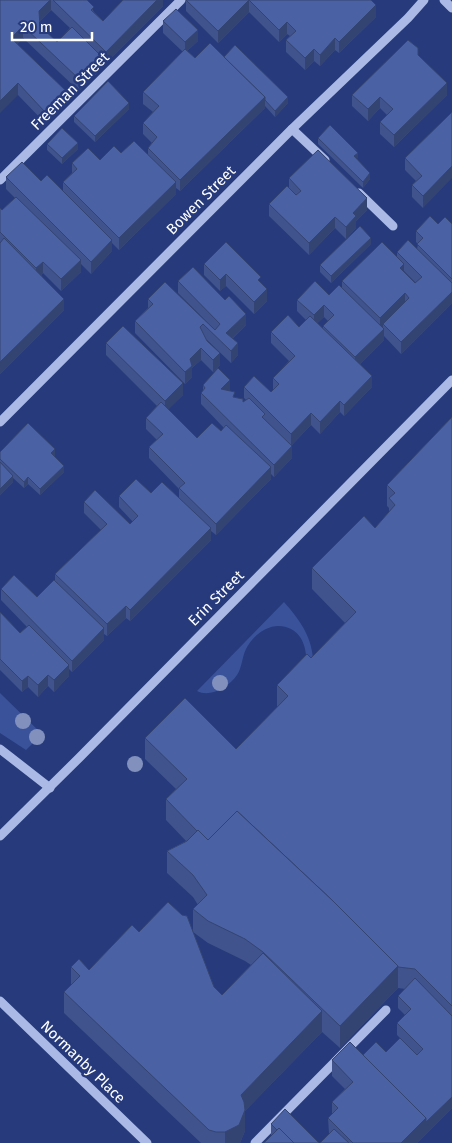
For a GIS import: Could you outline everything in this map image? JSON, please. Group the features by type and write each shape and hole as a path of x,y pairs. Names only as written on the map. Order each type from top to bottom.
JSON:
{"street":[{"name":"Freeman Street","path":"0,180 181,0"},
{"name":"Bowen Street","path":"0,422 292,129 408,18 424,0"},
{"path":"444,0 452,8"},
{"path":"292,129 329,164"},
{"path":"350,185 393,226"},
{"name":"Erin Street","path":"0,836 50,788 452,380"},
{"path":"0,749 50,788"},
{"name":"Normanby Place","path":"0,1000 147,1143"},
{"path":"255,1143 386,1010"}],"shaded area":[{"path":"284,602 299,621 310,642 313,658 307,666 302,640 296,632 284,627 271,627 259,633 249,643 239,672 229,684 213,692 202,693 197,691"},
{"path":"0,693 42,734 26,750 0,733"}],"building":[{"path":"0,0 50,0 39,11 40,26 57,42 72,27 102,57 79,79 23,26 11,38 66,91 45,112 18,83 0,101"},
{"path":"53,0 87,0 94,7 91,10 103,21 123,0 157,0 106,52"},
{"path":"186,0 249,0 218,31"},
{"path":"249,0 371,0 376,5 339,42 335,38 320,55 314,49 305,58 286,40 296,31 287,22 279,30"},
{"path":"176,9 198,30 185,42 163,21"},
{"path":"408,40 418,48 418,55 447,83 394,135 380,122 393,109 380,97 368,109 352,95"},
{"path":"210,43 265,97 180,180 148,148 157,137 143,123 159,106 143,92 185,49 195,58"},
{"path":"235,45 288,97 275,111 265,100 265,97 224,57"},
{"path":"108,81 129,103 95,136 74,116"},
{"path":"452,112 452,166 423,196 412,185 422,176 405,158"},
{"path":"330,125 358,153 354,156 370,173 363,182 318,138"},
{"path":"62,128 78,143 62,158 47,144"},
{"path":"134,141 176,182 119,238 63,182 77,169 72,163 88,148 100,160 114,146 121,153"},
{"path":"318,150 367,198 353,213 356,216 346,227 335,217 309,243 269,204 287,186 296,195 301,191 289,178"},
{"path":"22,162 41,181 47,175 112,240 91,262 6,177"},
{"path":"16,197 81,260 61,279 43,262 36,268 0,232 0,208 2,210"},
{"path":"430,216 438,224 445,217 452,224 452,279 417,244 423,238 416,231"},
{"path":"360,226 371,238 331,276 320,265"},
{"path":"4,238 64,299 0,362 0,243"},
{"path":"408,240 452,283 452,292 401,342 383,324 409,298 405,293 380,318 342,281 382,242 404,264 400,268 415,283 422,277 397,252"},
{"path":"226,242 261,277 258,280 267,289 254,302 226,274 220,280 204,264"},
{"path":"193,267 225,300 229,296 246,314 226,333 238,343 231,351 203,324 200,327 207,341 220,353 213,360 201,348 190,359 192,366 185,372 135,321 153,304 148,299 165,282 215,330 220,324 178,281"},
{"path":"315,281 329,295 339,285 384,329 355,357 323,326 334,315 324,305 314,315 297,300"},
{"path":"288,315 299,327 310,316 372,376 344,405 340,401 320,422 311,413 291,434 244,387 254,376 271,392 279,384 273,378 295,356 271,332"},
{"path":"123,326 183,383 165,401 106,343"},
{"path":"218,368 230,380 221,389 235,392 233,397 243,399 243,402 249,398 265,414 262,417 292,446 274,465 201,393 205,388 203,385"},
{"path":"161,402 197,438 212,423 221,431 226,425 271,467 216,524 179,488 185,483 149,447 163,434 146,418"},
{"path":"452,417 452,1006 415,969 398,967 333,901 237,811 208,840 197,831 166,799 187,779 145,738 185,698 236,749 288,696 277,685 307,654 311,658 356,612 312,568 364,516 375,528 395,505 389,498 395,493 387,485"},
{"path":"28,423 55,449 51,453 64,466 40,489 28,477 24,482 0,459 0,452"},
{"path":"0,462 13,476 0,489"},
{"path":"136,479 151,493 162,482 211,528 130,610 126,606 107,624 55,574 107,524 84,502 95,490 130,524 138,516 119,496"},
{"path":"14,575 37,597 54,580 104,628 72,661 1,589"},
{"path":"0,612 20,633 29,625 69,665 54,680 48,675 38,685 28,676 22,681 0,659"},
{"path":"237,811 333,901 398,966 340,1026 263,952 245,939 208,921 193,909 207,895 193,875 167,851 187,841 198,830 208,840"},
{"path":"168,902 182,915 187,916 214,987 222,995 263,953 322,1011 241,1095 245,1110 239,1125 225,1132 209,1130 64,992 80,976 71,967 79,959 89,970 132,925 139,932"},
{"path":"415,978 452,1016 452,1097 426,1122 426,1118 363,1055 376,1042 386,1052 400,1038 417,1055 423,1049 397,1023 411,1009 398,996"},
{"path":"350,1042 426,1118 401,1143 353,1143 328,1118 338,1108 332,1102 353,1082 332,1060"},
{"path":"285,1109 319,1143 294,1143 279,1128 277,1130 271,1124"},
{"path":"279,1128 294,1143 264,1143"},
{"path":"334,1129 349,1143 320,1143"}]}
